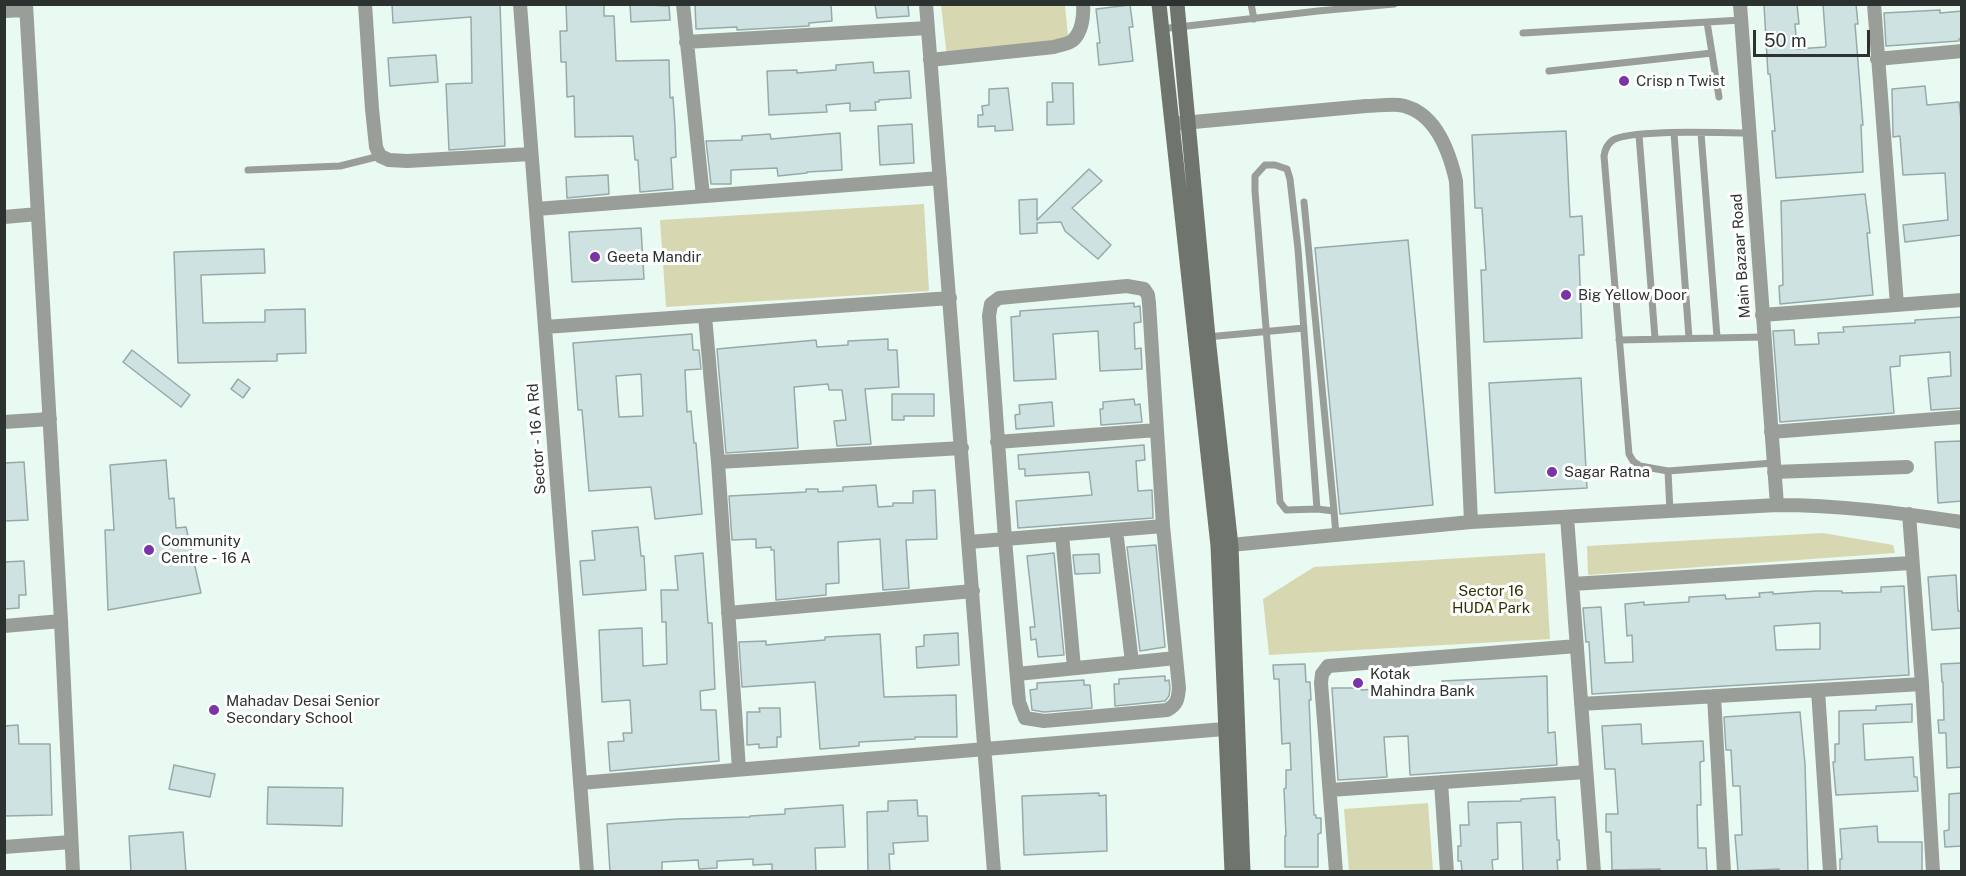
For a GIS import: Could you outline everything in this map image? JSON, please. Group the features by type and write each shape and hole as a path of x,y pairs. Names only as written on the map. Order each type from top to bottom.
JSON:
{"street":[{"path":"365,4 372,109 376,147 380,156 389,160 407,160 531,154"},
{"name":"Sector - 16 A Rd","path":"520,4 587,872"},
{"path":"683,4 703,196"},
{"path":"926,4 994,872"},
{"path":"930,60 1054,47 1072,41 1079,30 1084,13 1083,4"},
{"path":"1159,4 1172,124 1202,338 1225,546 1232,728 1243,872"},
{"path":"1177,4 1189,122 1202,338"},
{"name":"Main Bazaar Road","path":"1740,4 1777,505"},
{"path":"1874,4 1897,305"},
{"path":"4,11 26,7 73,872"},
{"path":"686,42 928,28"},
{"path":"1877,59 1962,51"},
{"path":"1172,124 1398,105 1419,111 1432,123 1446,146 1456,181 1471,522"},
{"path":"536,209 940,178"},
{"path":"4,218 38,214"},
{"path":"1127,286 1144,289 1148,295 1163,526 1179,688 1179,698 1175,706 1167,710 1044,721 1025,718 1021,712 1017,674 997,442 988,327 992,304 999,298 1127,286"},
{"path":"545,327 950,298"},
{"path":"1762,315 1962,300"},
{"path":"705,316 718,462 739,768"},
{"path":"1771,432 1962,417"},
{"path":"4,422 50,418"},
{"path":"997,442 1157,430"},
{"path":"718,462 962,448"},
{"path":"1773,467 1907,467"},
{"path":"1225,546 1471,522 1777,505 1824,505 1962,522"},
{"path":"1909,514 1933,872"},
{"path":"1567,517 1594,872"},
{"path":"969,542 1163,526"},
{"path":"1116,530 1132,662"},
{"path":"1062,534 1074,668"},
{"path":"1572,585 1911,563"},
{"path":"728,613 973,591"},
{"path":"4,626 61,621"},
{"path":"1336,872 1321,683 1322,674 1328,666 1577,646"},
{"path":"1017,674 1176,658"},
{"path":"1581,704 1922,684"},
{"path":"1818,690 1830,872"},
{"path":"1714,696 1724,872"},
{"path":"580,783 1232,728"},
{"path":"1232,728 1232,872"},
{"path":"1330,790 1586,772"},
{"path":"1441,782 1448,872"},
{"path":"4,847 71,842"}],"lane":[{"path":"1251,4 1254,19"},
{"path":"1161,29 1254,19 1318,8 1394,4"},
{"path":"1523,33 1741,20"},
{"path":"1707,22 1719,97"},
{"path":"1549,71 1712,53"},
{"path":"1748,133 1674,133 1621,137 1612,141 1606,148 1604,156 1629,454 1640,466 1668,471 1773,467"},
{"path":"1674,133 1689,338"},
{"path":"1701,133 1717,337"},
{"path":"1639,135 1655,338"},
{"path":"248,170 340,166 380,156"},
{"path":"1317,509 1298,249 1290,179 1287,169 1265,165 1255,176 1255,191 1280,501 1286,510 1334,510"},
{"path":"1304,202 1336,535"},
{"path":"1202,338 1304,328"},
{"path":"1619,340 1764,337"},
{"path":"1668,471 1670,512"}],"green space":[{"path":"941,5 1065,5 1069,46 947,57"},
{"path":"924,204 929,291 666,307 660,220"},
{"path":"1823,533 1893,545 1895,553 1588,575 1587,546"},
{"name":"Sector 16 HUDA Park","path":"1545,553 1550,639 1269,655 1263,599 1314,567"},
{"path":"1428,803 1433,871 1349,871 1344,809"}],"building":[{"path":"392,4 500,4 505,146 449,150 446,84 472,83 471,17 393,23"},
{"path":"566,4 604,4 604,16 614,16 616,61 669,60 676,157 671,158 673,189 640,192 638,160 635,160 633,136 575,137 574,96 567,97 566,62 561,62 560,31 567,31"},
{"path":"630,4 669,6 670,20 631,22"},
{"path":"695,4 831,4 832,21 809,23 809,26 737,30 737,27 696,29"},
{"path":"875,4 908,4 909,16 877,18"},
{"path":"1797,4 1799,24 1795,24 1797,49 1825,47 1823,4 1856,4 1858,24 1855,24 1863,125 1861,125 1863,172 1776,178 1772,131 1775,131 1770,74 1768,74 1764,5"},
{"path":"1130,5 1133,27 1129,27 1133,61 1099,65 1097,43 1100,43 1096,9"},
{"path":"1940,10 1940,13 1962,11 1962,39 1886,46 1884,13"},
{"path":"436,55 438,82 390,86 388,58"},
{"path":"873,62 874,73 909,71 911,98 879,100 875,102 876,110 850,111 850,103 826,105 827,112 769,115 767,71 797,70 797,73 836,70 836,65"},
{"path":"1052,83 1073,83 1074,124 1047,125 1047,102 1053,102"},
{"path":"1925,86 1927,105 1959,102 1962,128 1962,235 1905,242 1903,225 1948,220 1945,173 1903,175 1900,136 1893,137 1892,89"},
{"path":"1008,88 1013,130 995,131 995,126 978,127 978,115 983,115 982,106 989,105 989,89"},
{"path":"912,124 914,163 880,165 878,126"},
{"path":"1566,131 1570,217 1582,216 1584,255 1579,255 1582,338 1484,342 1481,270 1486,270 1482,208 1475,208 1472,135"},
{"path":"840,133 842,170 778,176 777,168 731,170 731,184 711,184 706,141 742,140 742,136 770,134 771,139"},
{"path":"1089,169 1102,181 1072,208 1111,245 1098,259 1065,231 1061,222 1037,223 1037,233 1020,234 1019,200 1037,199 1037,220"},
{"path":"608,175 609,194 567,198 566,177"},
{"path":"1865,194 1870,233 1867,233 1873,295 1780,304 1779,286 1783,285 1781,201"},
{"path":"641,228 644,279 572,282 569,232"},
{"path":"1408,240 1433,505 1340,514 1315,248"},
{"path":"264,249 265,273 201,275 203,323 265,322 265,310 305,309 306,353 277,354 277,361 178,363 174,252"},
{"path":"1134,303 1134,307 1140,306 1141,322 1134,323 1135,349 1141,348 1142,369 1100,371 1098,331 1053,334 1056,379 1014,381 1011,317 1020,316 1020,311"},
{"path":"1962,317 1962,408 1931,410 1928,378 1951,376 1950,352 1900,356 1900,366 1890,367 1894,413 1780,422 1773,331 1794,330 1795,345 1819,344 1818,333 1844,332 1843,327 1915,323 1915,320"},
{"path":"692,334 693,350 699,350 701,369 685,370 687,412 691,411 694,443 696,443 702,514 655,519 651,487 589,491 582,410 578,410 573,343","holes":["641,374 643,416 619,417 616,376"]},
{"path":"888,339 888,350 897,350 899,387 865,389 871,444 837,446 834,421 846,420 842,390 829,390 828,384 794,387 798,448 726,453 717,349 816,340 817,347 848,345 848,341"},
{"path":"132,350 190,395 181,407 123,362"},
{"path":"1581,378 1587,488 1495,493 1489,383"},
{"path":"238,379 250,388 243,398 231,389"},
{"path":"892,394 934,394 934,416 904,416 904,420 892,420"},
{"path":"1134,399 1135,405 1140,404 1142,422 1101,425 1100,409 1103,409 1103,402"},
{"path":"1052,402 1054,426 1016,429 1015,415 1020,414 1019,405"},
{"path":"1962,441 1962,501 1938,503 1935,442"},
{"path":"1144,445 1145,460 1136,461 1138,491 1152,490 1153,518 1018,528 1016,501 1092,495 1089,472 1025,476 1025,469 1019,469 1018,455"},
{"name":"Community Centre - 16 A","path":"166,460 169,499 174,498 176,528 186,527 201,593 108,610 105,530 114,530 110,465"},
{"path":"24,462 28,520 4,521 4,463"},
{"path":"876,485 878,507 893,506 893,503 913,503 913,491 935,490 937,539 906,540 909,588 883,590 880,539 838,542 839,583 826,584 826,595 776,600 774,550 771,550 771,547 756,548 756,539 732,540 729,496 806,492 806,489 818,489 818,492 843,491 843,487"},
{"path":"638,527 641,556 644,556 646,590 583,595 580,561 595,560 592,531"},
{"path":"1156,545 1165,647 1140,651 1127,547"},
{"path":"703,553 708,623 712,623 715,689 700,691 701,710 716,710 719,761 610,771 608,742 624,741 623,733 632,733 630,700 602,702 599,630 642,628 643,666 667,664 666,622 662,622 661,590 678,590 675,556"},
{"path":"1054,553 1064,655 1038,657 1036,639 1031,640 1030,627 1035,627 1027,556"},
{"path":"1099,554 1100,573 1075,574 1073,555"},
{"path":"24,561 26,595 19,595 19,608 5,609 4,562"},
{"path":"1956,575 1958,611 1962,611 1962,628 1932,630 1928,577"},
{"path":"1904,586 1909,675 1592,694 1589,642 1586,642 1583,608 1601,607 1605,663 1633,662 1632,635 1627,636 1625,604 1689,602 1689,597 1725,595 1726,599 1760,597 1759,593 1773,592 1773,594 1816,591 1881,592 1881,587","holes":["1820,623 1820,649 1776,650 1774,626"]},
{"path":"958,633 959,665 917,668 916,647 924,646 924,635"},
{"path":"880,634 884,697 956,695 957,737 915,737 915,739 859,742 859,746 820,749 815,682 742,687 739,642 766,641 766,645 825,640 825,637"},
{"path":"1962,663 1962,767 1947,768 1946,733 1939,733 1938,720 1944,720 1941,664"},
{"path":"1305,664 1306,682 1310,682 1314,815 1316,818 1321,818 1321,833 1318,834 1318,867 1285,867 1284,789 1286,788 1286,770 1291,770 1290,743 1282,744 1279,679 1274,679 1273,665"},
{"path":"1165,676 1165,681 1169,680 1170,688 1169,696 1165,701 1115,706 1114,684 1119,684 1119,679"},
{"path":"1547,676 1548,733 1555,732 1557,765 1410,775 1408,736 1384,737 1387,777 1338,780 1332,688 1361,688 1361,690 1414,687 1414,691 1443,691 1442,681"},
{"path":"1084,680 1084,685 1090,685 1092,708 1044,712 1032,710 1030,690 1037,689 1037,683"},
{"path":"1912,704 1912,722 1863,724 1865,760 1913,757 1914,777 1917,777 1918,791 1836,795 1833,762 1835,762 1835,744 1839,744 1839,711 1876,710 1876,706"},
{"path":"759,708 780,708 781,737 777,737 777,747 759,748 759,744 747,745 747,712 760,712"},
{"path":"1800,712 1805,764 1808,872 1779,872 1779,869 1738,871 1735,835 1742,835 1740,786 1733,786 1731,750 1726,750 1724,717"},
{"path":"1641,724 1642,744 1703,741 1704,761 1700,762 1701,805 1697,805 1698,848 1706,848 1707,871 1612,870 1611,832 1606,832 1606,814 1618,814 1615,769 1605,769 1602,726"},
{"path":"18,725 19,744 50,744 52,815 4,816 4,726"},
{"path":"174,765 215,774 210,797 169,789"},
{"path":"268,787 343,788 342,826 267,824"},
{"path":"1099,793 1099,796 1106,795 1107,851 1024,855 1022,796"},
{"path":"1962,793 1962,846 1945,847 1944,831 1949,830 1949,794"},
{"path":"1555,797 1560,860 1557,860 1558,872 1523,872 1521,822 1497,823 1498,859 1492,860 1493,872 1462,872 1461,861 1458,861 1458,846 1461,846 1460,825 1469,825 1468,802 1521,801 1521,799"},
{"path":"917,800 918,816 927,816 928,841 893,843 894,854 889,854 890,872 868,872 867,812 888,811 888,801"},
{"path":"843,805 845,847 815,848 816,872 772,872 772,864 753,865 753,859 717,861 717,868 699,869 698,860 662,862 662,872 610,872 607,824 750,817 785,814 785,809"},
{"path":"1877,826 1878,842 1922,842 1922,872 1840,872 1840,859 1842,859 1840,829"},
{"path":"183,832 186,872 131,872 129,836"}],"place":[{"name":"Crisp n Twist","path":"1624,81"},
{"name":"Geeta Mandir","path":"595,257"},
{"name":"Big Yellow Door","path":"1566,295"},
{"name":"Sagar Ratna","path":"1552,472"},
{"name":"Community Centre - 16 A","path":"149,550"},
{"name":"Kotak Mahindra Bank","path":"1358,683"},
{"name":"Mahadav Desai Senior Secondary School","path":"214,710"}]}
